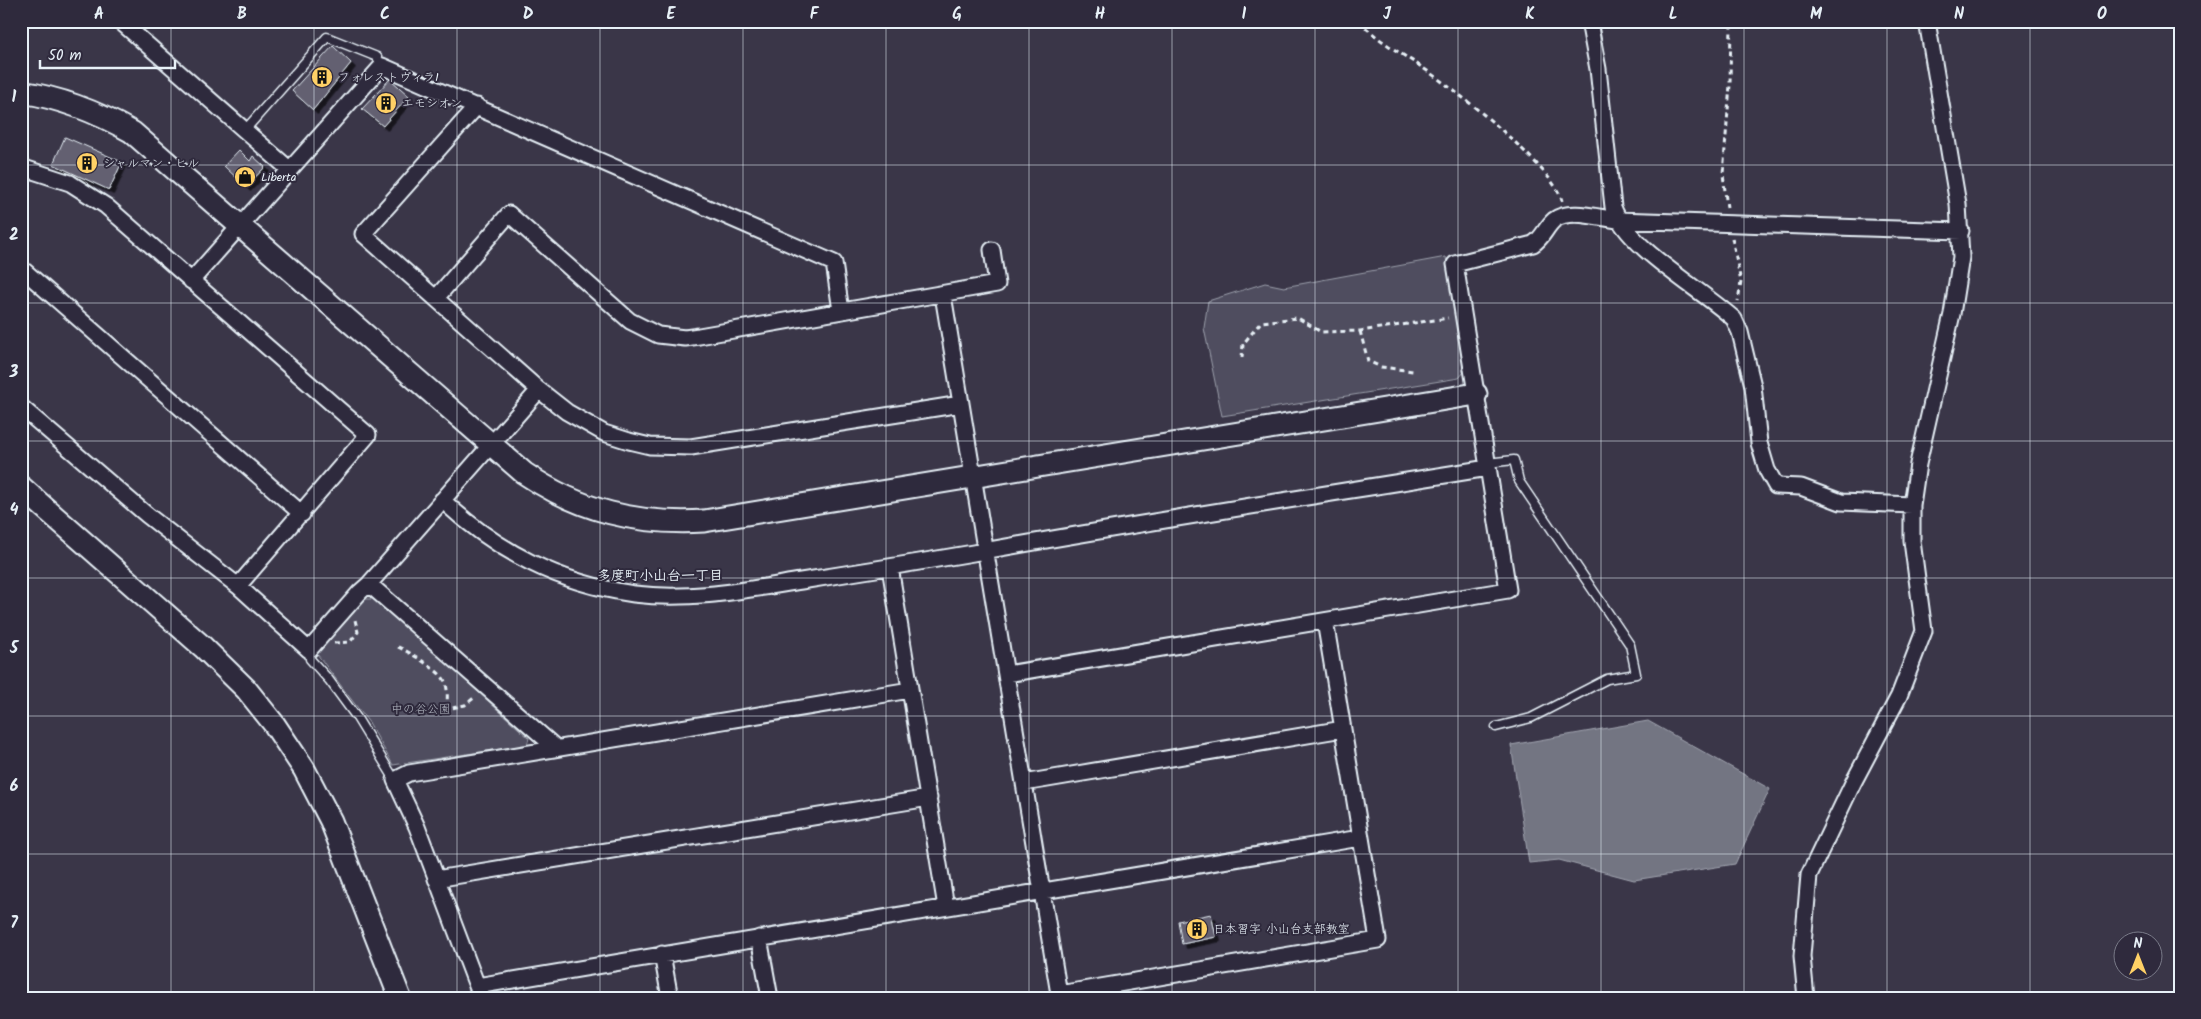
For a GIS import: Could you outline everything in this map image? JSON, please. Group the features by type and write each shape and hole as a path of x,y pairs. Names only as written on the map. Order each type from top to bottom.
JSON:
{"street":[{"path":"120,21 290,170"},
{"path":"1589,21 1598,69 1613,208 1617,220 1644,248 1734,319 1740,332 1753,386 1759,443 1767,470 1776,486 1802,487 1841,502 1912,505"},
{"path":"1806,998 1802,956 1809,875 1853,783 1899,696 1924,631 1912,541 1912,505 1918,464 1952,314 1961,257 1961,230 1954,176 1927,21"},
{"path":"191,282 382,66 834,264 841,311"},
{"path":"21,92 46,96 74,104 104,116 132,132 524,473 566,498 622,517 675,523 704,522 1476,394"},
{"path":"477,106 363,234 539,390 567,412 604,433 629,442 670,448 713,445 962,404"},
{"path":"21,168 70,183 106,206 368,435 302,514 238,586"},
{"path":"436,298 509,214 630,321 658,335 685,338 997,284 992,250"},
{"path":"1007,674 1508,590 1455,264 1533,244 1540,239 1546,228 1565,214 1617,220 1961,230"},
{"path":"21,268 302,514"},
{"path":"942,295 962,404 1059,994 1378,940 1325,621"},
{"path":"21,406 147,515 238,586 309,650 539,390"},
{"path":"442,500 489,540 529,562 579,582 632,593 663,597 698,597 890,567 1488,465"},
{"path":"21,487 203,647 246,689 274,724 304,769 331,820 400,998"},
{"path":"890,567 946,907"},
{"path":"369,584 556,748"},
{"path":"910,690 408,773 396,780 417,826 477,986 1360,838"},
{"path":"1024,783 1343,729"},
{"path":"436,879 929,798"},
{"path":"759,938 770,998"},
{"path":"662,954 670,998"}],"lane":[{"path":"245,130 327,37 376,57 382,66"},
{"path":"1488,465 1514,460 1519,481 1630,645 1636,674 1607,678 1531,718 1496,727"},
{"path":"309,650 310,659 329,680 357,718 396,780"}],"path":[{"path":"1359,21 1376,38 1447,85 1525,151 1552,181 1560,193 1565,214"},
{"path":"1731,21 1730,85 1723,174 1728,222 1741,282 1734,319"},
{"path":"1242,358 1243,344 1261,322 1298,318 1321,332 1360,331 1463,316"},
{"path":"1360,331 1368,362 1382,367 1413,371"},
{"path":"398,647 408,651 443,678 446,687 445,710 465,705 479,693"}],"green space":[{"path":"1446,257 1464,372 1459,378 1222,416 1204,328 1208,301 1265,283 1284,287"},
{"name":"中の谷公園","path":"365,599 375,599 529,738 527,745 393,765 370,724 317,654 317,645 349,611"}],"water":[{"path":"1648,721 1770,789 1735,864 1634,880 1559,860 1529,863 1511,745"}],"building":[{"name":"フォレストヴィラ1","path":"333,46 351,63 313,110 292,91"},
{"name":"エモシオン","path":"390,79 409,96 383,126 362,109"},
{"name":"シャルマン・ヒル","path":"65,137 122,162 109,190 53,164"},
{"name":"Liberta","path":"239,150 250,161 253,156 265,167 246,187 224,166"},
{"name":"日本習字 小山台支部教室","path":"1211,914 1216,937 1182,944 1178,921"}],"place":[{"name":"フォレストヴィラ1","path":"322,77"},
{"name":"エモシオン","path":"386,103"},
{"name":"シャルマン・ヒル","path":"87,163"},
{"name":"Liberta","path":"245,177"},
{"name":"日本習字 小山台支部教室","path":"1197,929"}],"district":[{"name":"多度町小山台一丁目","path":"660,576"}]}
